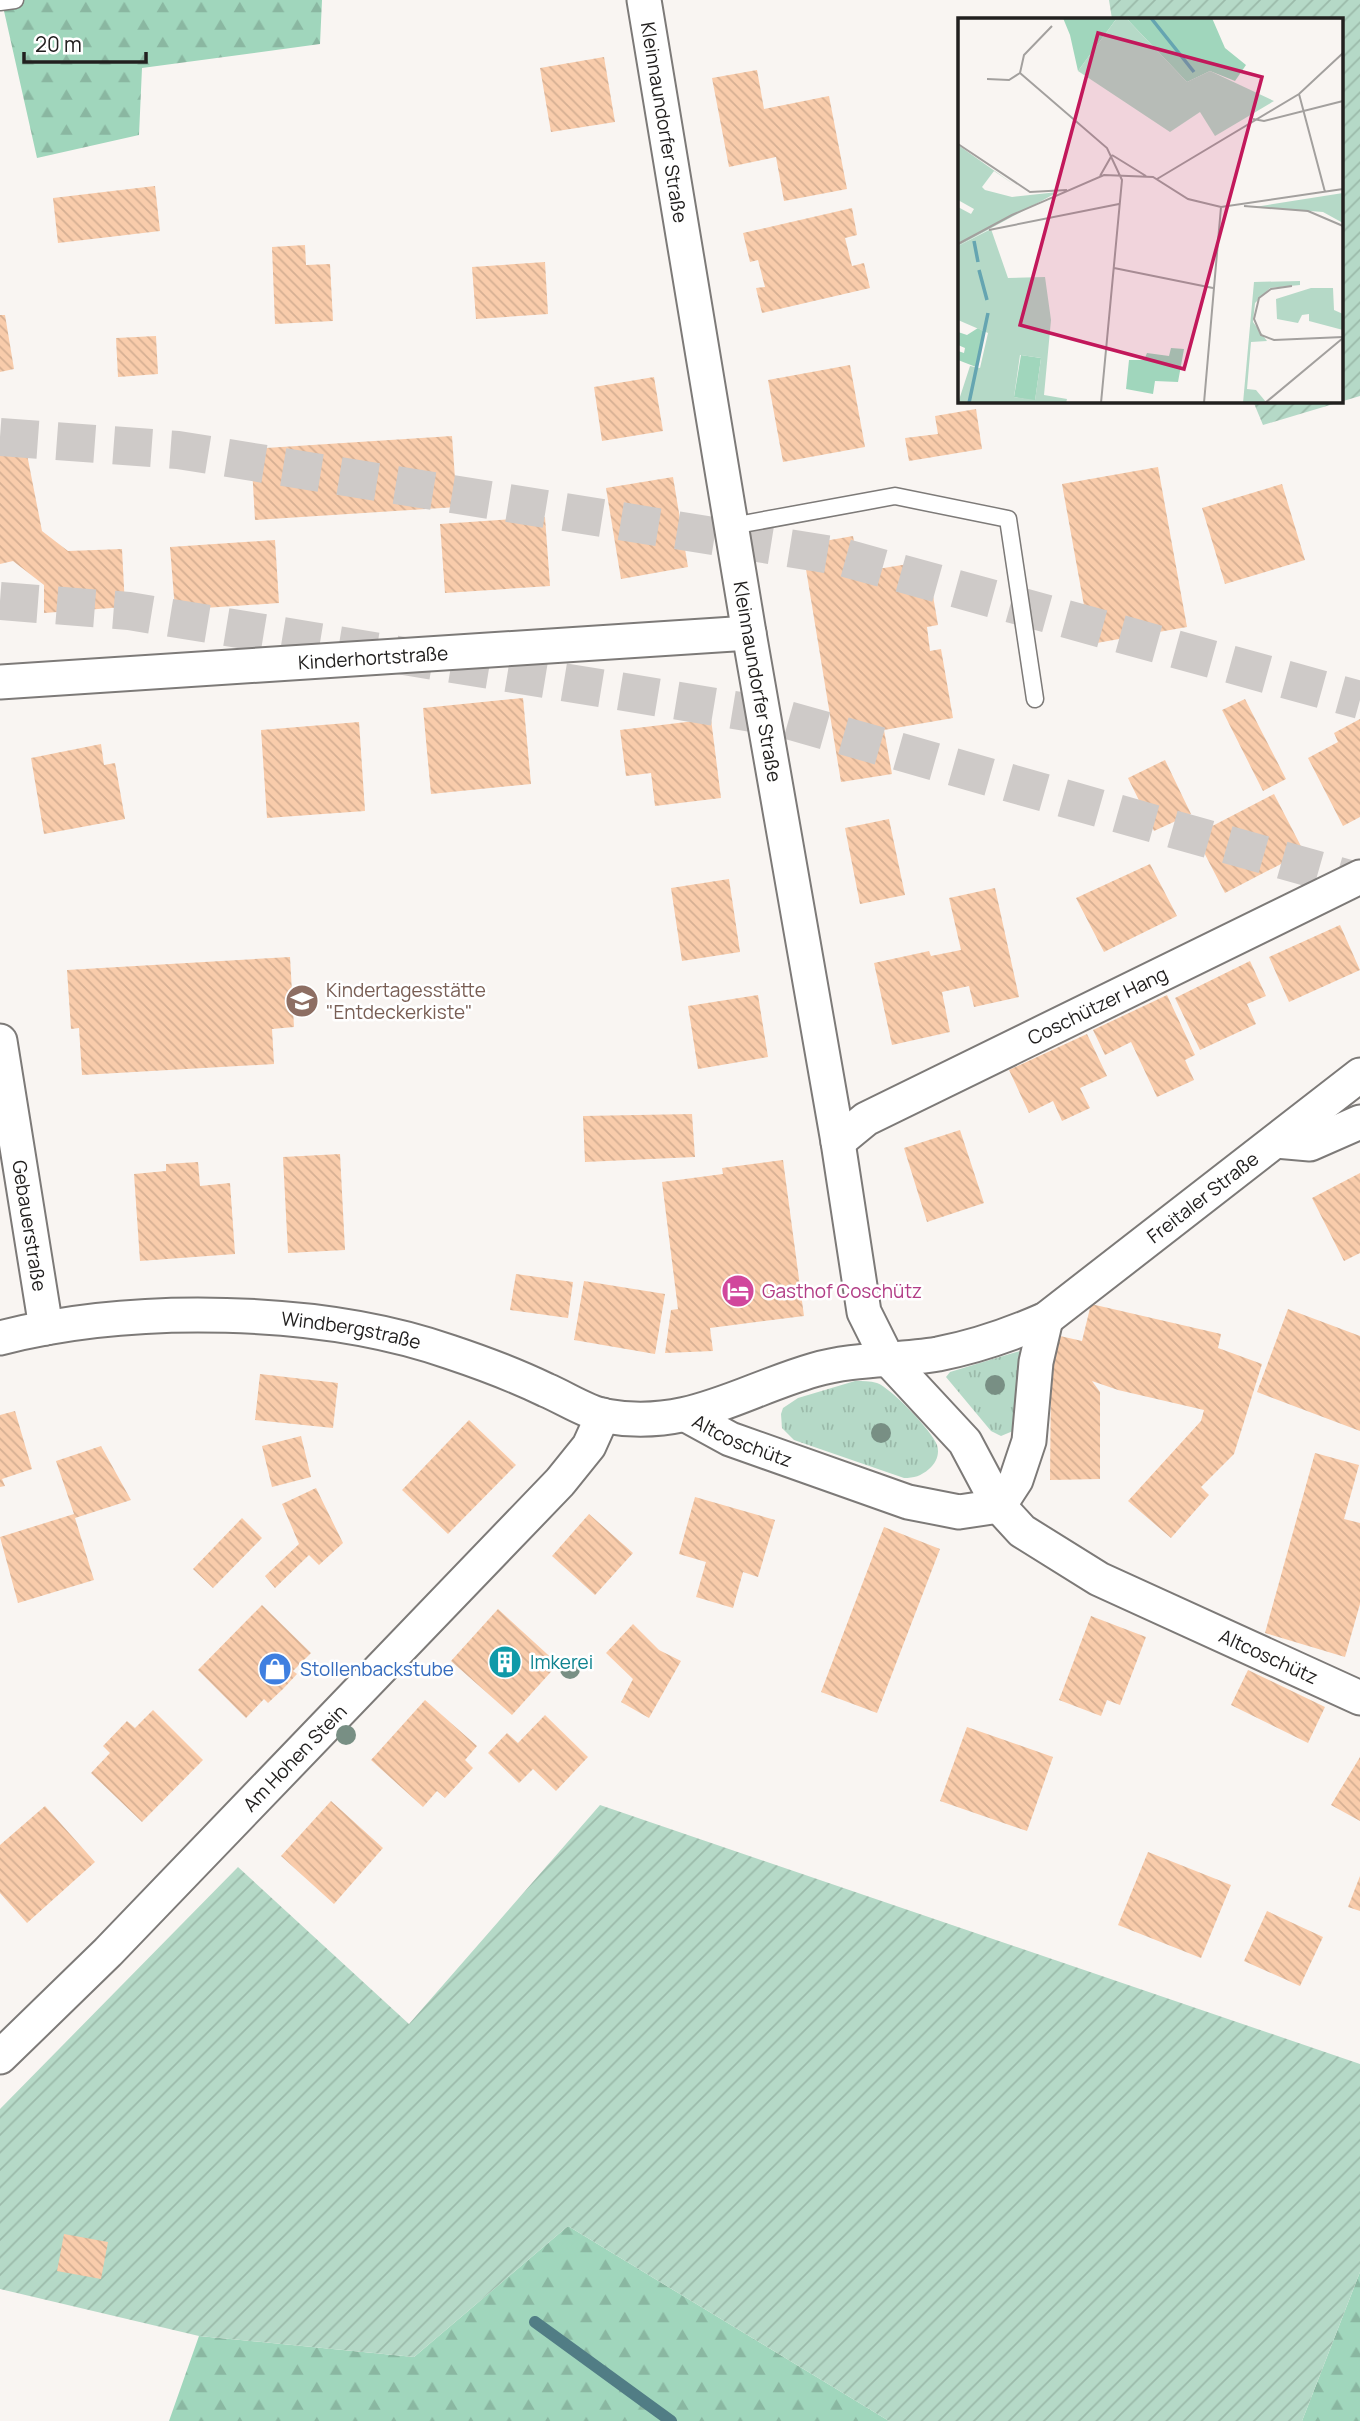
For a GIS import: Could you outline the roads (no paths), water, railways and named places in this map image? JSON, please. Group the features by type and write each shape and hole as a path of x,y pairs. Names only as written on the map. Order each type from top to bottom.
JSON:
{"street":[{"name":"Kleinnaundorfer Straße","path":"644,0 748,633 838,1142 863,1312 887,1358"},
{"name":"Kinderhortstraße","path":"0,682 748,633"},
{"name":"Coschützer Hang","path":"838,1142 866,1119 1360,877"},
{"name":"Gebauerstraße","path":"0,1041 46,1328"},
{"name":"Freitaler Straße","path":"1046,1319 1360,1075"},
{"path":"1276,1141 1310,1144 1360,1122"},
{"name":"Windbergstraße","path":"0,1338 46,1328 138,1318 231,1317 318,1322 393,1336 447,1351 511,1374 603,1415 688,1416"},
{"path":"999,1506 1016,1480 1029,1441 1036,1362 1046,1319"},
{"name":"Altcoschütz","path":"688,1416 815,1369 887,1358 937,1354 1020,1331 1046,1319"},
{"name":"Altcoschütz","path":"887,1358 965,1442 999,1506 1021,1531 1099,1579 1360,1698"},
{"name":"Am Hohen Stein","path":"0,2056 108,1952 560,1482 589,1446 603,1415"},
{"name":"Altcoschütz","path":"688,1416 730,1439 908,1502 959,1512 999,1506"}],"lane":[{"path":"0,2 15,0"},
{"path":"732,526 895,496 1008,519 1035,699"}],"waterway":[{"path":"535,2322 671,2421"}],"tunnel":[{"path":"0,437 178,450 838,556 1360,700"},
{"path":"0,601 129,611 777,717 1360,882"}],"place":[{"name":"Kindertagesstätte \"Entdeckerkiste\"","path":"302,1001"},
{"name":"Gasthof Coschütz","path":"738,1291"},
{"name":"Imkerei","path":"505,1662"},
{"name":"Stollenbackstube","path":"275,1669"}]}
